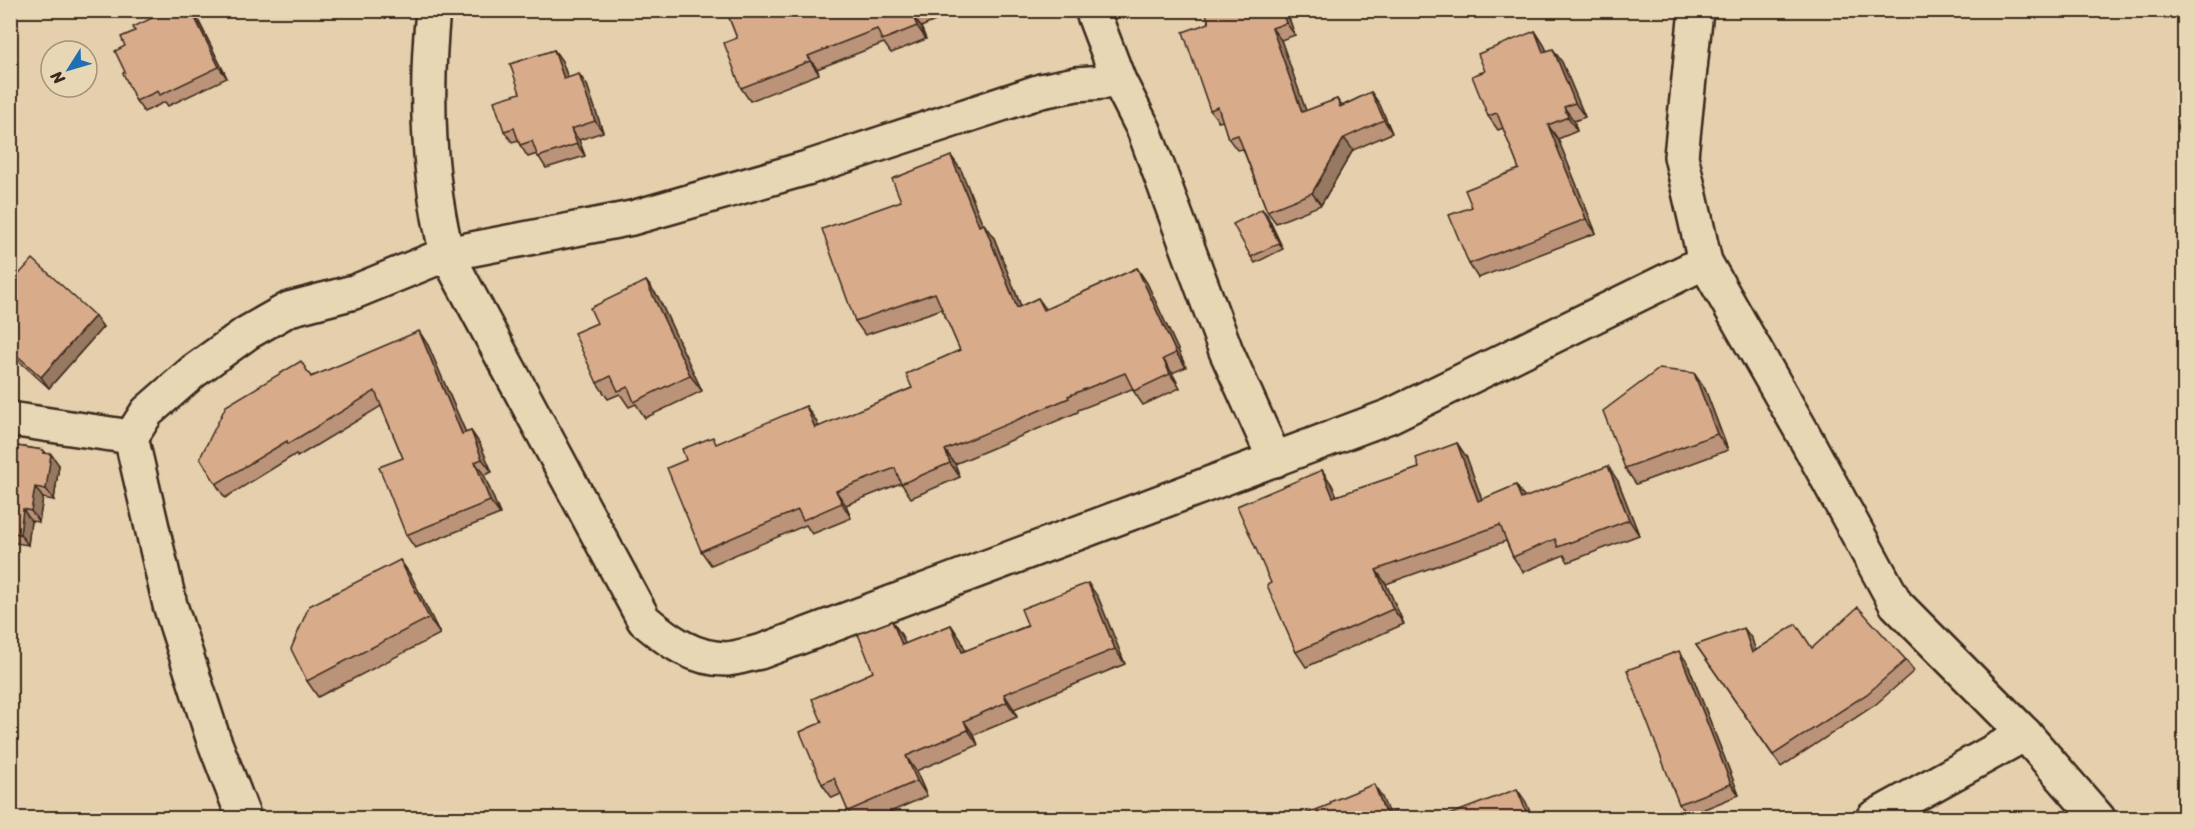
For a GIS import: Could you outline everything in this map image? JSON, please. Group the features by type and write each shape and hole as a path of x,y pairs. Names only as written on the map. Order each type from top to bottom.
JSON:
{"street":[{"path":"433,10 428,110 434,193 447,254 644,620 670,641 702,656 729,659 760,652 1390,416 1705,262"},
{"path":"1092,10 1119,81 1144,130 1226,351 1275,460"},
{"path":"1696,10 1681,156 1705,262 1802,430 1896,604 2025,734 2098,819"},
{"path":"244,819 213,738 170,605 132,437 147,412 194,370 247,333 289,309 354,292 447,254 632,218 807,168 1041,91 1076,84 1119,81"},
{"path":"10,419 132,437"},
{"path":"1873,819 2025,734"}],"building":[{"path":"170,10 171,13 177,10 191,10 219,67 160,95 158,91 136,101 115,51 125,46 121,37 135,31 133,27"},
{"path":"726,10 920,10 912,14 917,26 882,40 877,29 808,56 810,61 741,88 724,43 737,38"},
{"path":"1205,10 1281,10 1286,23 1272,28 1302,112 1337,99 1340,107 1371,92 1384,120 1344,138 1312,193 1267,211 1238,135 1228,138 1218,107 1210,110 1183,32 1209,23"},
{"path":"1535,31 1543,52 1553,49 1575,103 1564,107 1568,117 1548,125 1586,219 1469,264 1449,215 1472,207 1465,190 1519,169 1497,113 1488,116 1472,76 1485,71 1478,54"},
{"path":"554,50 564,79 579,74 595,121 571,129 577,144 538,157 532,141 520,145 514,128 504,131 494,101 520,93 510,64"},
{"path":"951,156 979,226 984,224 1017,308 1038,298 1044,310 1137,268 1176,353 1163,359 1170,374 1134,391 1125,373 945,450 950,463 901,484 895,468 836,491 842,503 803,520 798,510 701,551 667,468 686,460 682,449 713,437 716,444 806,406 815,428 912,388 906,374 960,350 935,293 855,321 822,229 901,201 892,179"},
{"path":"1262,209 1279,243 1251,257 1233,224"},
{"path":"33,259 95,316 41,377 10,349 10,284"},
{"path":"646,281 690,375 634,402 628,387 618,391 611,376 597,383 574,333 597,323 590,308"},
{"path":"419,331 462,434 471,431 482,459 475,462 490,501 406,535 379,467 403,458 375,391 288,444 287,441 216,484 200,458 226,406 301,361 311,377"},
{"path":"1659,369 1694,373 1717,434 1625,468 1603,411"},
{"path":"1457,443 1478,501 1516,485 1521,499 1608,466 1629,520 1558,547 1555,539 1513,557 1500,525 1376,570 1393,609 1296,652 1267,585 1271,583 1237,506 1322,470 1333,497 1419,468 1416,458"},
{"path":"10,445 43,450 43,453 51,454 46,489 35,487 31,511 23,509 20,534 10,532"},
{"path":"400,560 429,618 307,681 291,649 309,606"},
{"path":"1088,583 1115,649 1004,694 1007,702 964,721 968,730 906,756 917,781 848,811 834,778 822,784 800,732 822,722 812,699 873,672 858,634 892,621 902,645 951,625 962,652 1028,626 1021,609"},
{"path":"1858,607 1906,660 1867,694 1773,755 1696,645 1744,628 1752,653 1796,624 1812,648"},
{"path":"1679,651 1731,784 1679,804 1627,670"},
{"path":"1374,784 1386,815 1395,811 1398,819 1299,819 1298,817 1331,804 1330,802"},
{"path":"1517,789 1529,819 1438,819"}]}
